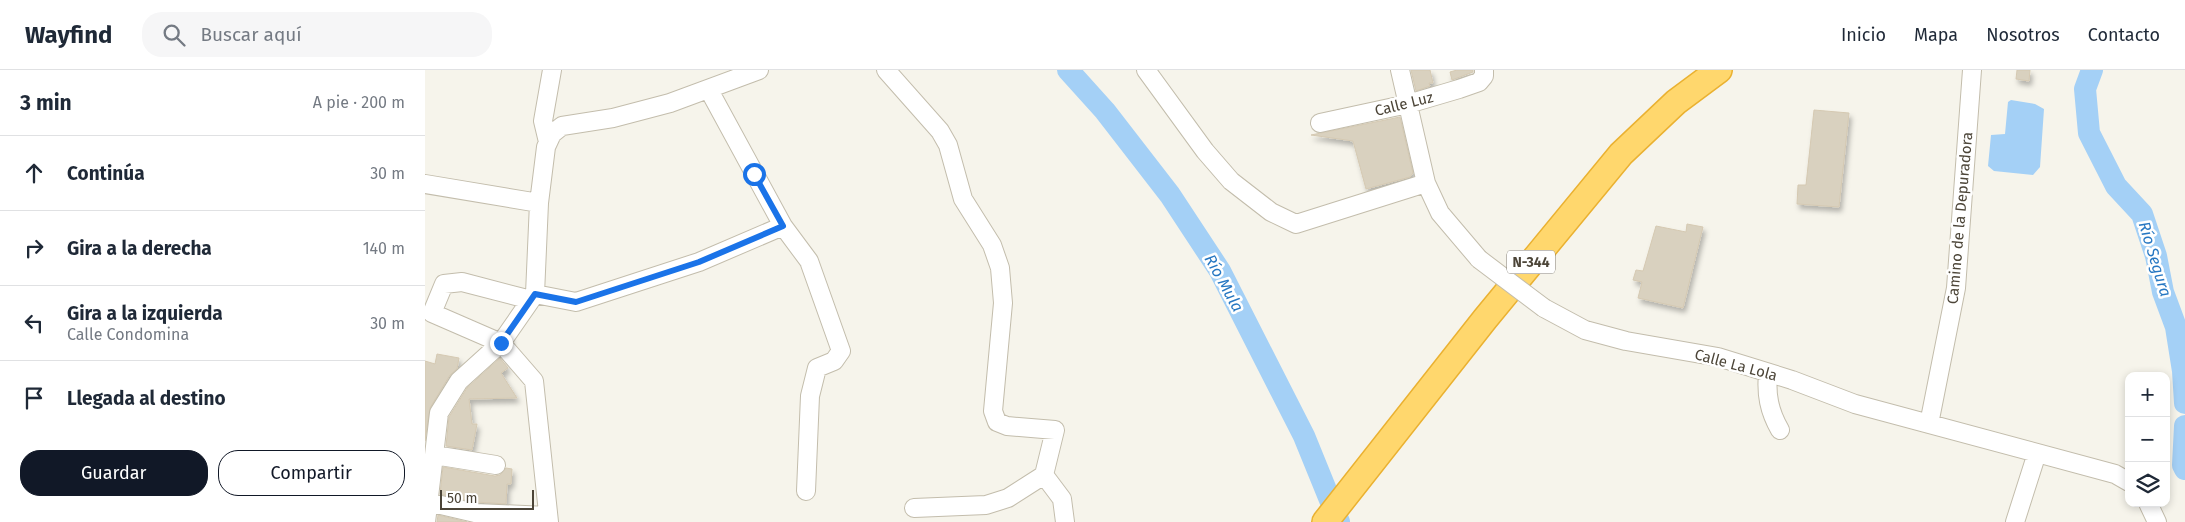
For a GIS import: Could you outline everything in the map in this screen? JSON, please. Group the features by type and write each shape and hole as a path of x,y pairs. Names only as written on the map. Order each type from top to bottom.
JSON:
{"highway":[{"name":"N-344","path":"1325,522 1485,319 1621,154 1676,102 1719,70"}],"street":[{"path":"548,142 543,121 552,70"},
{"path":"759,70 670,103 613,118 562,126 552,134 546,147 539,203 533,297 501,343 459,381 432,412 431,458 426,514 475,513 549,519 534,380 501,343 432,313 444,284 461,282 533,297 576,302 699,262 783,226"},
{"path":"886,70 940,131 949,145 963,199 992,244 1000,268 1003,302 993,410 997,422 1007,426 1055,430 1044,474 1008,498 986,505 915,508"},
{"path":"1146,70 1205,150 1231,181 1271,212 1297,224 1426,183"},
{"name":"Calle La Lola","path":"1399,70 1426,183 1440,213 1479,260 1544,308 1585,330 1626,341 1718,357 1855,404 2115,474 2125,480"},
{"name":"Camino de la Depuradora","path":"1929,424 1957,288 1972,70"},
{"name":"Calle Luz","path":"1320,122 1407,104 1459,90 1479,82 1484,73"},
{"path":"709,90 783,226 809,261 841,351 834,361 817,368 810,396 806,491"},
{"path":"425,184 539,203"},
{"path":"1768,373 1767,394 1773,418 1780,430"},
{"path":"2015,522 2037,453"},
{"path":"431,458 496,465"},
{"path":"1044,474 1062,499 1065,522"},
{"path":"2150,507 2157,522"}],"water":[{"path":"2011,100 2035,104 2044,109 2040,167 2033,175 1994,171 1988,166 1991,135 2005,134 2008,102"}],"building":[{"path":"1411,70 1430,70 1433,83 1429,83 1430,86 1416,91"},
{"path":"1473,70 1473,72 1452,80 1450,72"},
{"path":"2017,70 2030,70 2029,81 2016,79"},
{"path":"1814,110 1849,113 1839,207 1797,204 1798,185 1806,185"},
{"path":"1400,117 1413,173 1410,177 1366,189 1353,141 1311,135"},
{"path":"1687,224 1703,227 1683,308 1638,298 1642,282 1633,280 1636,270 1643,271 1656,226 1686,232"},
{"path":"437,354 459,358 457,369 450,375 430,408 425,441 425,361 435,364"},
{"path":"500,358 508,368 501,373 517,398 469,399 472,424 477,424 472,450 446,446 449,417 467,388"},
{"path":"443,467 495,476 500,475 506,468 512,469 511,484 507,484 506,504 476,502 440,494"},
{"path":"438,515 467,522 437,522"}],"waterway":[{"name":"Río Mula","path":"1068,70 1105,111 1170,195 1220,271 1304,436 1339,522"},
{"name":"Río Segura","path":"2092,70 2085,89 2089,133 2116,186 2142,214 2156,256 2163,292 2176,327 2183,371 2185,403"},
{"name":"Río Segura","path":"2185,426 2183,465 2185,469"}],"route":[{"path":"501,343 535,294 576,302 699,262 783,226 754,174"}]}
